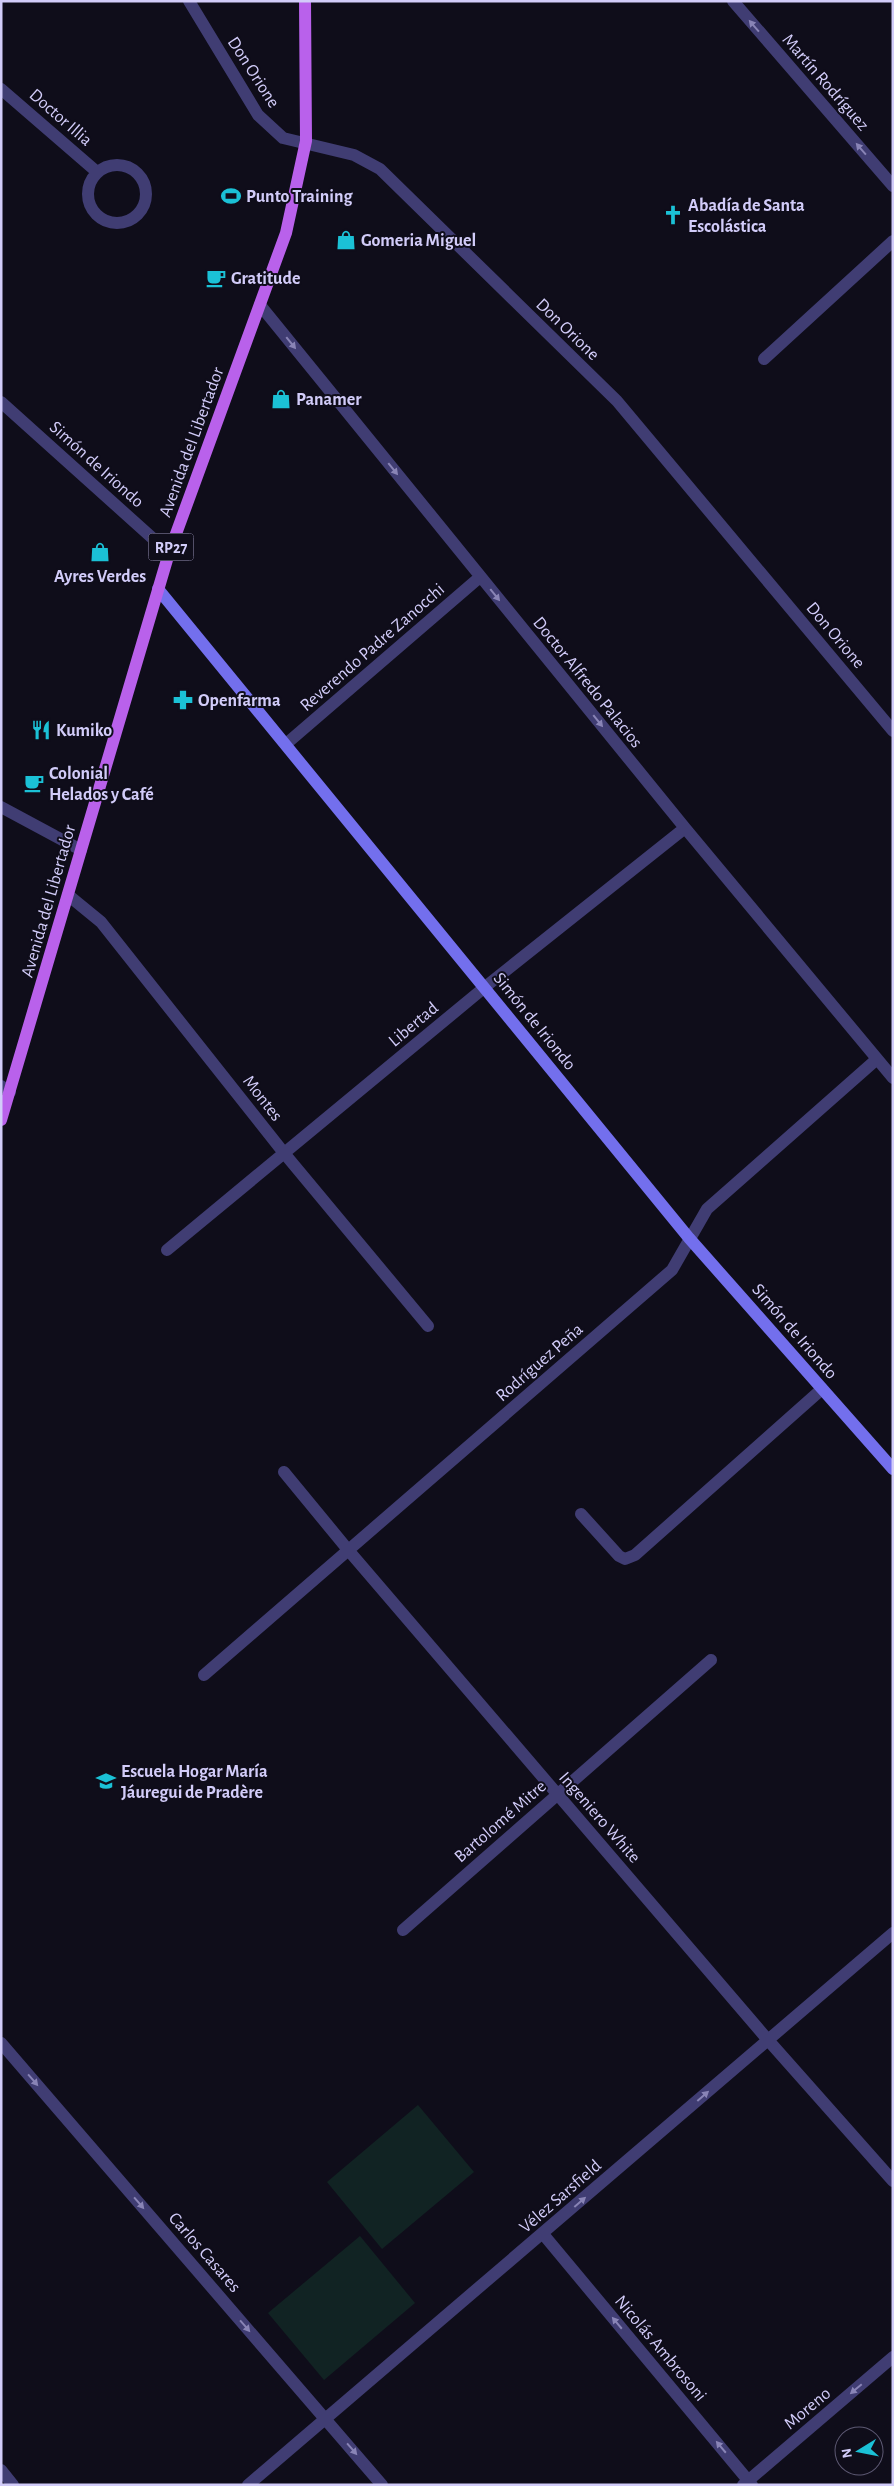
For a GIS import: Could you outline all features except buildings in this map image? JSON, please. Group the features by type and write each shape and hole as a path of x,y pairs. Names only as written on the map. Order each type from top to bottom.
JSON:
{"main road":[{"name":"Avenida del Libertador","path":"1,1120 5,1089 68,896 169,553 286,233 306,141 305,1"}],"street":[{"name":"Don Orione","path":"189,1 258,115 283,138 306,141 354,155 380,170 617,401 893,731"},
{"name":"Martín Rodríguez","path":"733,1 893,186"},
{"name":"Doctor Illia","path":"1,89 97,172"},
{"name":"Doctor Illia","path":"115,165 124,166 140,177 146,195 144,205 131,219 113,223 96,215 90,207 88,189 97,172 115,165"},
{"path":"764,359 893,241"},
{"name":"Doctor Alfredo Palacios","path":"260,305 480,577 893,1078"},
{"name":"Simón de Iriondo","path":"1,402 169,553"},
{"name":"Reverendo Padre Zanocchi","path":"286,744 480,577"},
{"name":"Simón de Iriondo","path":"158,589 689,1238 893,1469"},
{"path":"1,807 81,850"},
{"name":"Libertad","path":"166,1250 485,988 686,828"},
{"name":"Montes","path":"68,896 101,922 284,1153 428,1326"},
{"name":"Rodríguez Peña","path":"204,1675 672,1270 707,1209 876,1059"},
{"path":"581,1514 619,1556 625,1559 635,1556 822,1388"},
{"name":"Ingeniero White","path":"284,1472 349,1551 768,2040 893,2181"},
{"name":"Bartolomé Mitre","path":"403,1930 711,1660"},
{"name":"Vélez Sarsfield","path":"248,2485 893,1933"},
{"name":"Carlos Casares","path":"1,2043 382,2485"},
{"name":"Nicolás Ambrosoni","path":"543,2234 748,2483"},
{"name":"Moreno","path":"748,2483 893,2358"},
{"path":"1,2470 13,2485"}],"shaded area":[{"path":"418,2105 474,2172 382,2249 327,2182"},
{"path":"360,2236 415,2303 324,2380 268,2313"}],"place":[{"name":"Punto Training","path":"231,196"},
{"name":"Abadía de Santa Escolástica","path":"673,215"},
{"name":"Gomeria Miguel","path":"346,240"},
{"name":"Gratitude","path":"216,278"},
{"name":"Panamer","path":"281,399"},
{"name":"Ayres Verdes","path":"100,552"},
{"name":"Openfarma","path":"183,700"},
{"name":"Kumiko","path":"41,730"},
{"name":"Colonial Helados y Café","path":"34,783"},
{"name":"Escuela Hogar María Jáuregui de Pradère","path":"106,1781"}]}
